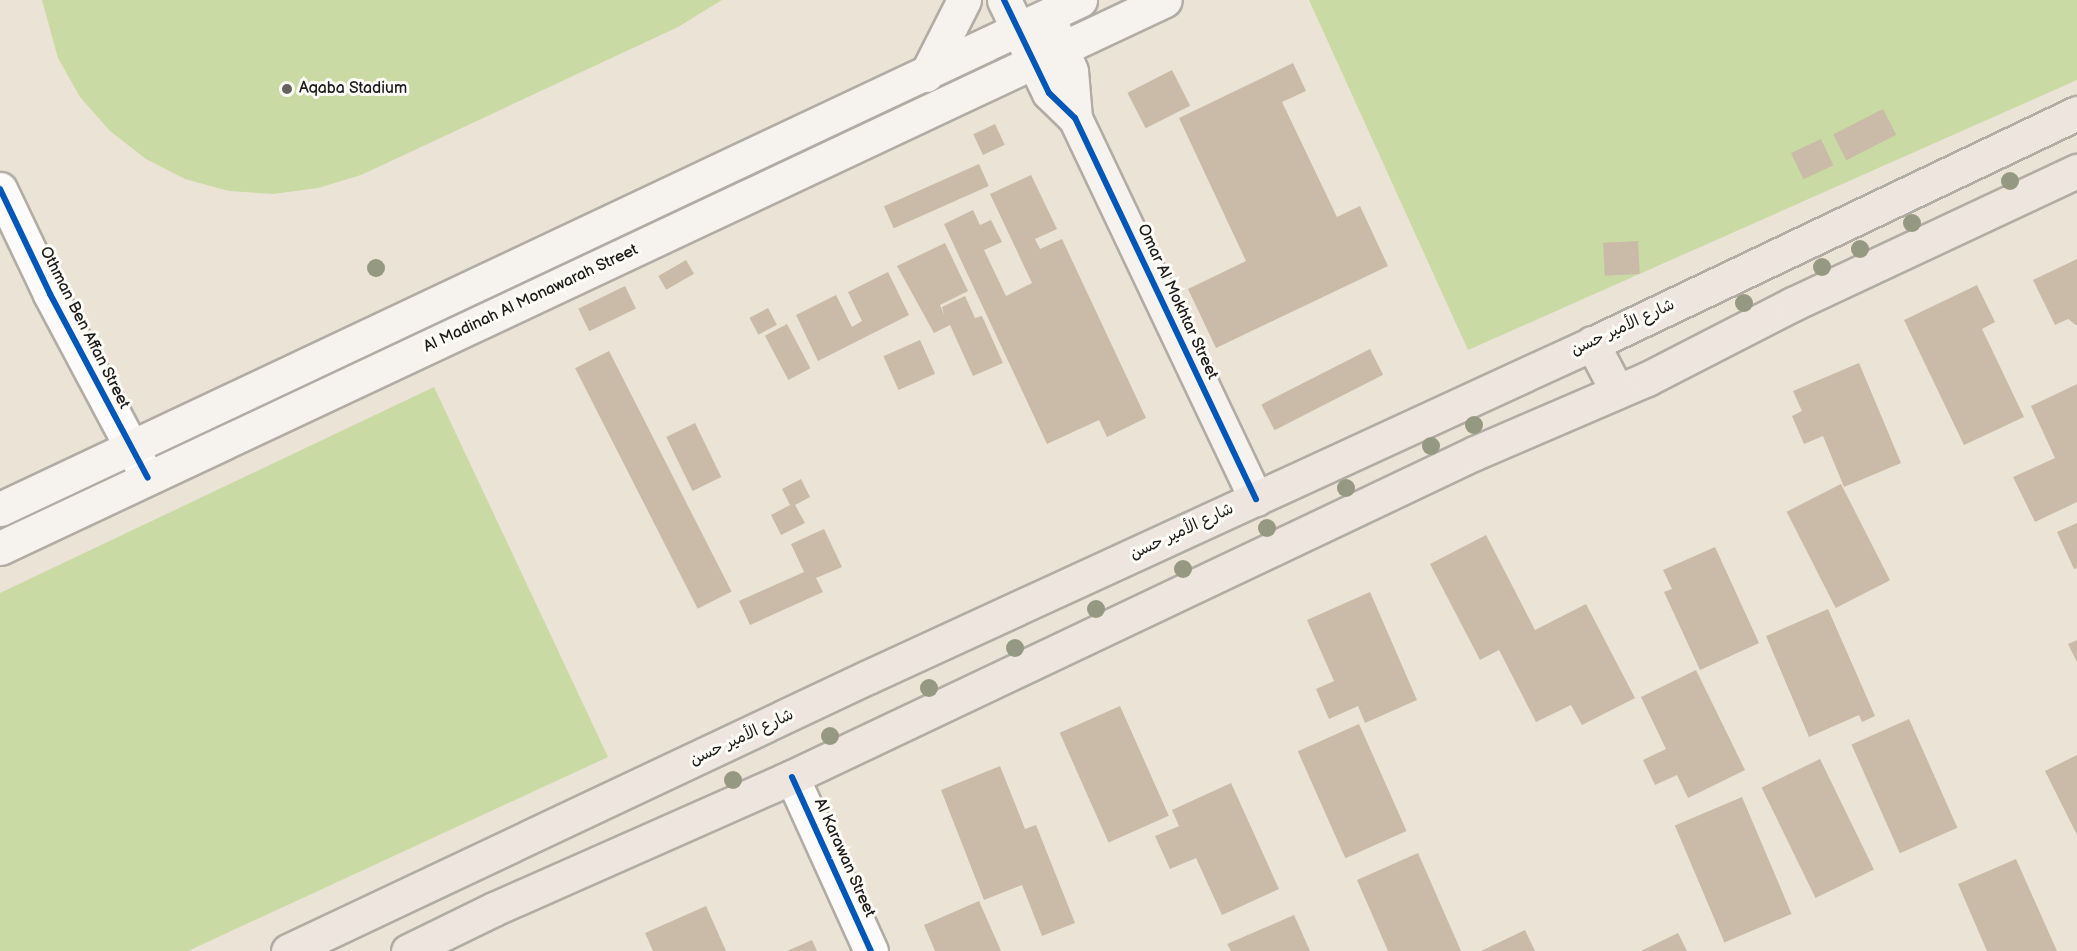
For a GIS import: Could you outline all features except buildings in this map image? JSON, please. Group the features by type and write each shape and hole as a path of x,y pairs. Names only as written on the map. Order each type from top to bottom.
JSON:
{"main road":[{"path":"926,75 964,0"},
{"path":"0,509 926,75 1010,15 1080,0"},
{"name":"Al Madinah Al Monawarah Street","path":"0,548 1165,0"},
{"path":"1043,8 1071,71 1075,118"},
{"path":"1010,15 1032,64 1049,93 1075,118"},
{"name":"شارع الأمير حسن","path":"288,951 1592,343 2077,113"},
{"name":"Omar Al Mokhtar Street","path":"1075,118 1256,499"},
{"path":"408,951 792,777 1475,453 1617,391 2077,171"},
{"path":"1592,343 1617,391"},
{"path":"464,867 486,914"}],"street":[{"name":"Othman Ben Affan Street","path":"0,189 129,449 148,478"},
{"name":"Al Karawan Street","path":"792,777 871,951"}],"green space":[{"name":"Aqaba Stadium","path":"42,0 722,0 678,27 361,175 318,188 273,194 229,191 185,179 146,159 110,131 80,97 58,58"},
{"path":"1309,0 2077,0 2077,80 1468,350"},
{"path":"434,387 608,757 188,951 0,951 0,593"}],"cycle path":[{"path":"1004,0 1049,93 1075,118 1256,499"},
{"path":"0,189 50,294 148,478"},
{"path":"792,777 871,951"}],"place":[{"name":"Aqaba Stadium","path":"287,89"}]}
